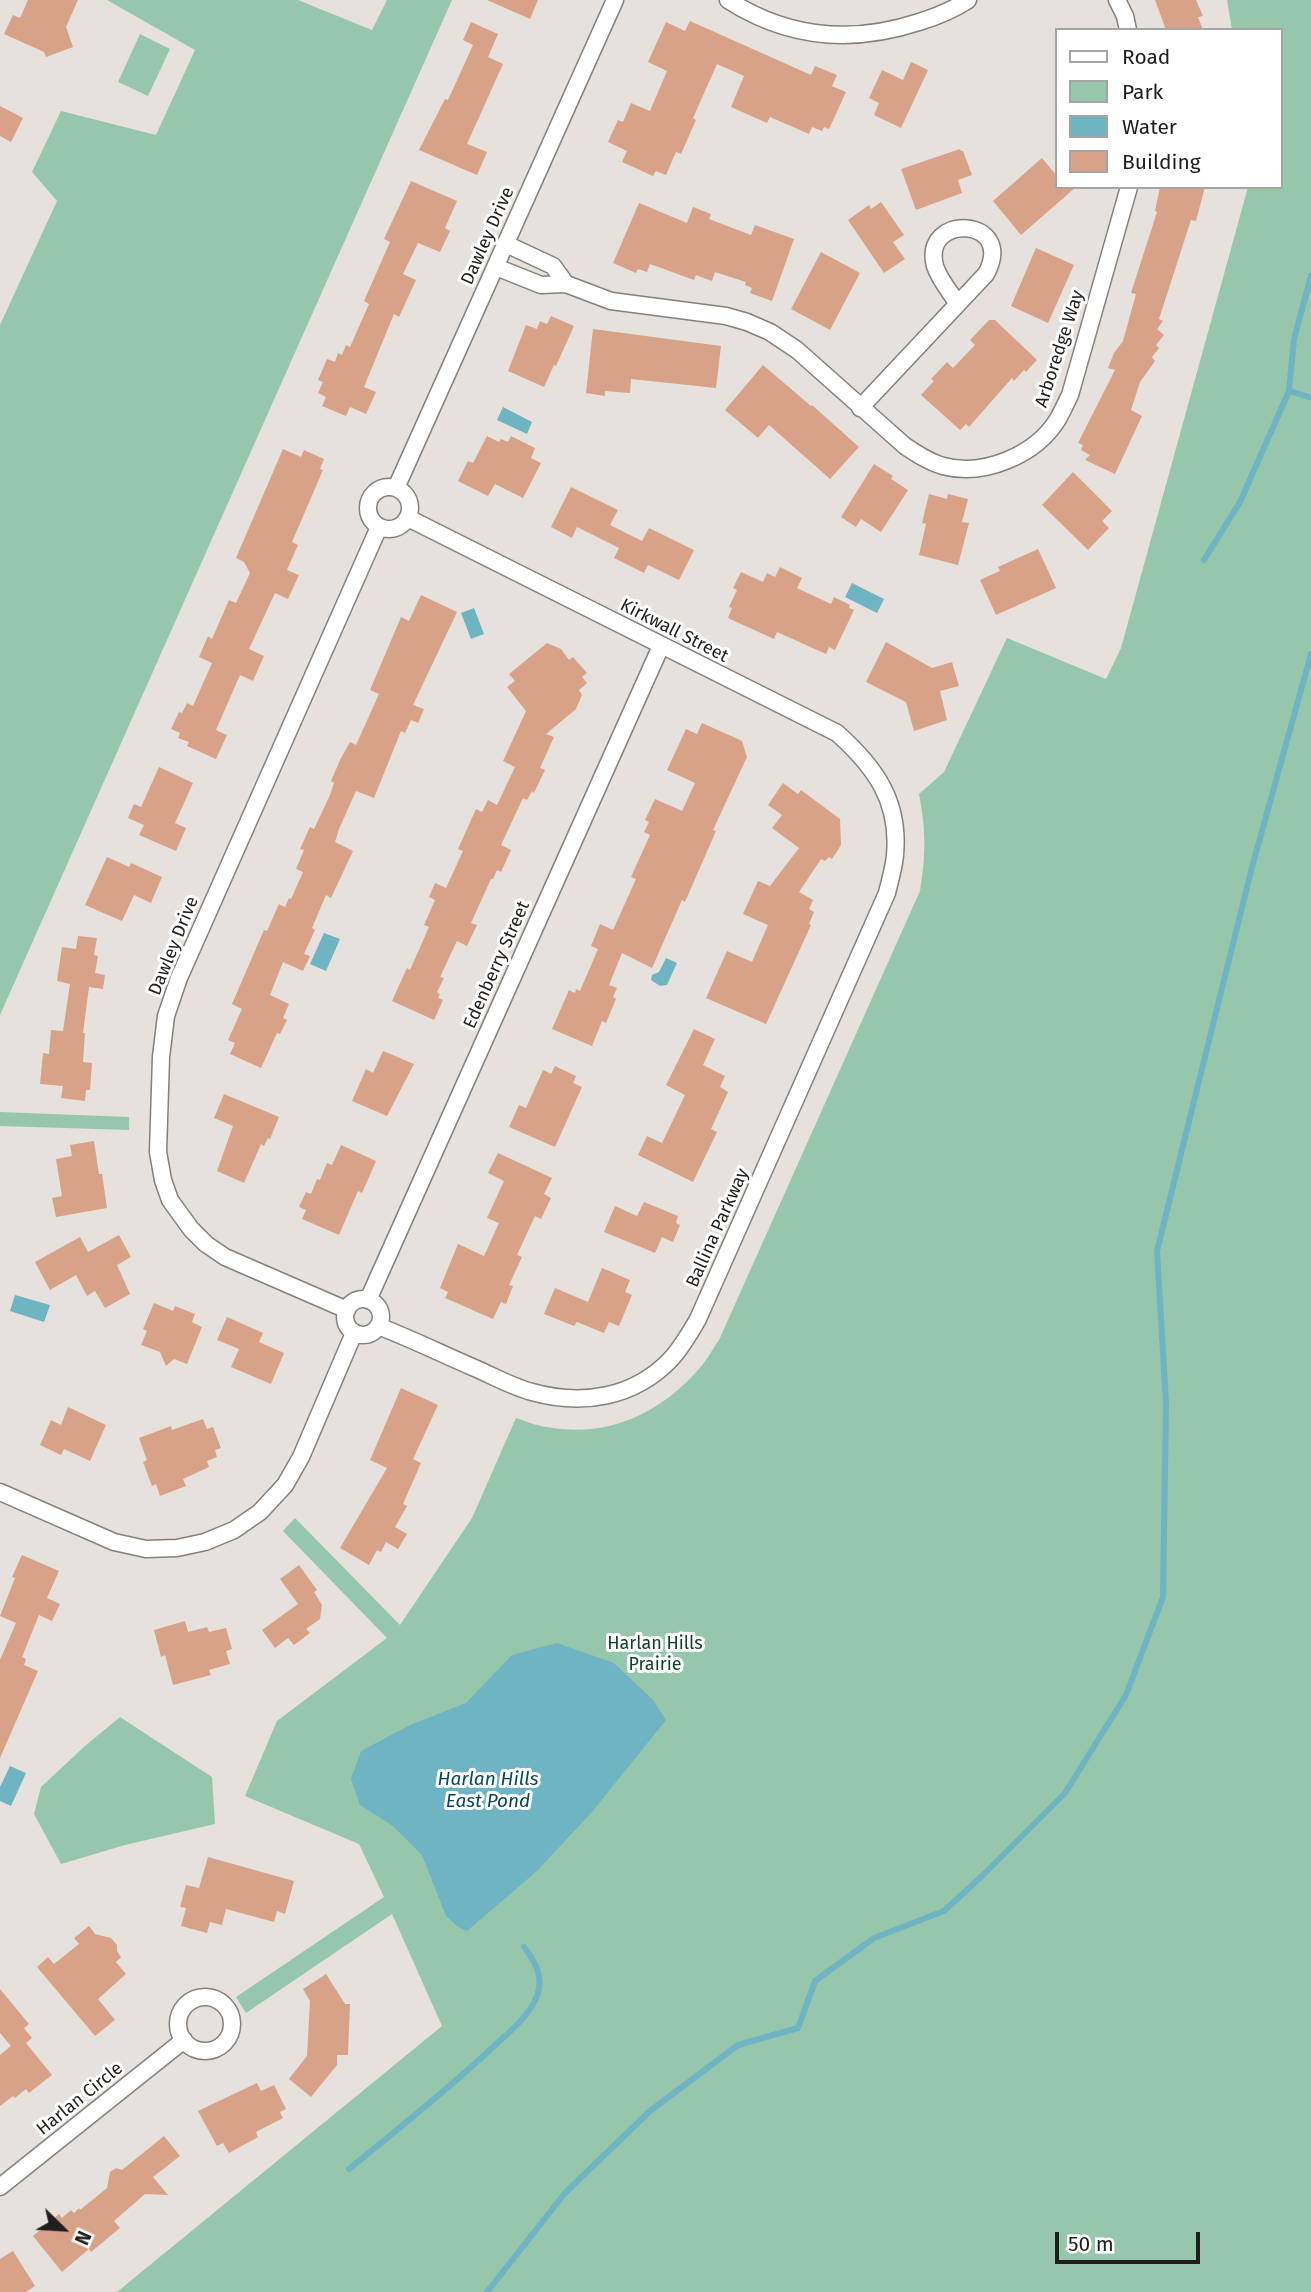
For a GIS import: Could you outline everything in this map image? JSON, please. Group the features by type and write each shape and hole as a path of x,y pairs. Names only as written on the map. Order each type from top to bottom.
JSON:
{"street":[{"name":"Dawley Drive","path":"396,488 615,0"},
{"path":"728,0 776,25 819,34 855,36 895,30 932,18 968,0"},
{"path":"1117,0 1128,28"},
{"name":"Arboredge Way","path":"496,267 541,285 566,284 611,301 726,316 747,322 770,332 797,350 860,408 923,458 946,467 990,466 1011,460 1036,444 1057,421 1070,395 1128,189"},
{"path":"860,408 958,304 986,274 992,262 990,242 972,228 949,229 935,248 934,262 937,272 958,304"},
{"name":"Arboredge Way","path":"506,244 553,266 566,284"},
{"path":"382,488 396,488 408,500 408,517 398,527 385,530 379,527 369,517 367,510 371,496 382,488"},
{"name":"Kirkwall Street","path":"408,517 837,733 878,775 892,811"},
{"name":"Dawley Drive","path":"346,1310 225,1257 206,1244 177,1212 163,1180 158,1152 161,1057 166,1016 179,978 379,527"},
{"name":"Edenberry Street","path":"368,1300 661,646"},
{"name":"Ballina Parkway","path":"378,1326 529,1392 556,1398 591,1399 619,1393 643,1382 672,1358 698,1319 887,892 895,854 892,811"},
{"path":"368,1300 380,1310 378,1326 370,1333 359,1335 354,1333 345,1320 346,1310 353,1302 368,1300"},
{"path":"0,1492 114,1542 146,1549 177,1548 205,1542 234,1530 261,1512 285,1485 301,1457 354,1333"},
{"name":"Harlan Circle","path":"0,2187 184,2040"}],"green space":[{"path":"107,0 298,0 372,30 387,0 452,0 0,1015 0,325 57,201 32,172 61,111 156,135 195,50"},
{"name":"Harlan Hills Prairie","path":"1227,0 1311,0 1311,2292 117,2292 442,2026 392,1914 246,2013 236,1997 384,1897 359,1844 245,1796 277,1721 387,1638 283,1531 295,1518 400,1625 472,1518 516,1418 539,1426 569,1430 610,1426 630,1420 665,1400 682,1386 706,1360 719,1340 920,891 924,842 919,794 944,772 1007,638 1106,679 1121,648 1247,189 1283,189 1283,28 1232,28"},
{"path":"140,34 170,49 148,96 118,82"},
{"path":"0,1112 129,1117 129,1130 0,1126"},
{"path":"120,1717 212,1777 215,1824 125,1845 61,1864 34,1814 41,1787"}],"water":[{"path":"503,407 532,422 527,434 497,420"},
{"path":"852,583 884,599 877,613 845,597"},
{"path":"474,608 484,634 471,639 461,613"},
{"path":"324,933 340,939 326,971 310,964"},
{"path":"666,958 677,963 667,985 660,986 651,980 652,975 659,972"},
{"path":"15,1295 50,1305 44,1322 10,1311"},
{"name":"Harlan Hills East Pond","path":"557,1643 614,1663 653,1700 666,1720 592,1812 537,1871 467,1931 446,1916 422,1855 393,1826 360,1805 351,1779 361,1751 410,1725 466,1703 512,1655"},
{"path":"10,1766 26,1773 11,1806 0,1801 0,1787"}],"building":[{"path":"28,0 78,0 66,27 73,47 46,57 44,52 4,34 13,15 20,18"},
{"path":"487,0 538,0 530,19"},
{"path":"1155,0 1196,0 1203,16 1198,17 1202,28 1165,28"},
{"path":"690,21 811,75 815,66 837,75 832,86 846,92 829,129 824,127 822,131 812,127 809,134 770,117 767,123 731,107 744,76 717,64 693,118 696,120 681,154 676,152 666,175 656,171 653,176 622,162 627,151 608,142 618,120 623,122 631,103 650,111 667,71 648,62 666,22 685,31"},
{"path":"471,22 498,34 488,57 503,64 467,144 487,152 477,175 419,150 445,99 448,100 473,45 463,40"},
{"path":"911,62 928,70 901,128 874,115 879,103 869,98 882,70 903,80"},
{"path":"0,106 23,118 11,142 0,136"},
{"path":"960,149 972,175 958,180 962,193 916,210 901,169"},
{"path":"1042,158 1056,175 1056,189 1074,189 1021,235 993,201"},
{"path":"411,181 457,201 445,228 450,231 440,252 418,243 403,274 416,280 399,317 394,314 364,387 376,392 366,414 350,407 346,416 322,406 326,397 318,393 323,382 318,380 327,359 335,362 338,353 342,355 346,345 350,347 369,304 364,301 390,242 384,239"},
{"path":"1160,189 1204,189 1196,221 1191,220 1159,319 1163,321 1157,329 1164,335 1156,345 1159,348 1152,357 1155,361 1140,382 1131,410 1142,416 1115,474 1085,460 1090,455 1081,450 1083,445 1078,443 1115,370 1108,368 1123,341 1136,294 1131,293 1157,212"},
{"path":"881,202 904,235 893,242 905,259 884,273 848,220 869,205 871,209"},
{"path":"639,203 687,223 693,207 711,214 709,219 751,235 755,225 794,239 772,301 750,293 752,288 745,285 746,282 715,272 712,281 696,275 694,280 650,264 647,272 638,269 636,273 613,263"},
{"path":"1036,248 1074,265 1048,323 1011,306"},
{"path":"821,252 860,273 830,330 791,309"},
{"path":"551,316 574,326 544,387 508,371 526,325 537,329 540,321 547,324"},
{"path":"989,320 995,320 1037,360 1014,381 1012,378 969,427 966,424 960,430 921,395 947,362 953,368 975,345 970,340"},
{"path":"593,329 721,346 716,388 631,379 630,393 605,391 605,396 586,393"},
{"path":"763,365 859,447 830,479 769,425 758,438 725,410"},
{"path":"487,436 499,442 501,439 508,442 511,436 535,448 531,458 541,463 523,498 495,484 488,496 458,481 468,461 473,463"},
{"path":"283,449 301,457 304,450 324,459 320,469 323,470 292,542 298,545 287,570 299,575 288,599 275,593 249,649 264,656 253,681 240,675 216,730 227,735 216,759 187,746 189,742 178,738 180,733 171,729 187,703 193,706 212,663 199,657 208,636 212,639 229,600 236,603 250,573 244,562 236,558"},
{"path":"874,464 908,490 881,532 861,519 856,527 841,517"},
{"path":"1073,472 1112,511 1102,521 1109,528 1088,550 1042,505"},
{"path":"571,487 618,510 610,525 642,541 649,528 694,550 679,580 648,565 644,573 614,558 619,548 577,527 572,538 551,527"},
{"path":"929,494 947,499 948,494 968,499 962,522 969,523 958,565 919,555 926,524 922,523"},
{"path":"1038,549 1056,588 996,615 980,580 1000,571 998,567"},
{"path":"780,567 802,578 797,588 831,604 834,597 854,610 835,650 829,647 826,654 777,632 774,639 728,618 732,608 729,607 737,590 733,588 741,572 763,582 767,573 775,577"},
{"path":"421,595 457,612 413,705 424,709 418,723 411,720 405,733 401,731 374,798 356,791 339,829 335,842 353,851 331,898 326,895 312,928 315,930 304,954 310,956 303,971 283,962 270,995 289,1004 283,1018 287,1020 280,1034 277,1033 261,1068 230,1054 235,1043 228,1040 242,1009 232,1004 264,930 267,931 279,904 285,907 289,898 291,899 303,872 296,869 304,850 300,849 310,827 314,829 330,795 334,783 331,781 340,760 350,742 356,745 379,694 370,690 401,617 409,621"},
{"path":"886,642 932,668 952,662 959,686 940,691 947,720 914,731 906,702 866,682"},
{"path":"547,643 561,649 569,660 573,657 587,673 582,677 587,683 579,690 582,695 576,709 546,734 554,737 540,768 545,770 534,793 532,791 527,800 523,798 501,845 511,850 501,872 497,870 491,879 471,923 477,925 467,946 457,941 440,977 444,978 437,992 440,994 438,998 443,1000 434,1020 392,1001 407,968 410,970 429,927 424,925 435,900 429,897 435,883 446,888 463,851 458,849 476,809 482,812 488,800 497,805 515,767 503,761 526,711 507,687 515,681 509,674"},
{"path":"702,723 742,741 747,757 713,830 716,831 685,902 682,900 652,968 622,953 609,985 617,988 613,997 616,999 606,1023 602,1021 592,1046 552,1029 569,990 575,993 576,989 580,991 598,949 591,946 600,924 613,930 636,879 631,877 650,835 644,832 649,822 645,820 655,799 682,811 695,783 667,770 686,729 697,734"},
{"path":"159,767 193,783 175,823 186,828 176,851 139,835 144,825 128,818 134,804 141,807"},
{"path":"783,783 798,794 801,790 840,819 841,845 832,859 821,859 799,892 813,900 809,909 814,912 809,924 811,925 766,1024 706,998 727,951 752,962 768,925 743,914 758,881 770,886 799,848 772,828 782,815 768,805"},
{"path":"107,857 129,867 131,863 162,877 151,903 134,895 122,921 85,905"},
{"path":"78,936 97,938 95,973 105,975 103,989 89,987 83,1033 83,1062 92,1063 90,1090 86,1090 85,1101 61,1098 63,1086 40,1084 43,1053 49,1054 51,1030 63,1031 70,984 57,981 62,947 76,949"},
{"path":"694,1029 715,1039 703,1065 725,1076 720,1087 728,1092 711,1129 717,1132 693,1182 638,1155 647,1136 662,1143 685,1095 666,1085"},
{"path":"383,1051 414,1064 387,1116 352,1101 366,1069 373,1073"},
{"path":"555,1066 576,1076 573,1083 582,1087 555,1147 509,1127 519,1105 526,1108 543,1070 551,1074"},
{"path":"224,1094 279,1117 270,1139 268,1138 264,1146 261,1144 244,1183 217,1171 233,1126 214,1118"},
{"path":"94,1141 107,1208 56,1217 52,1198 62,1196 56,1159 72,1156 70,1145"},
{"path":"341,1145 376,1161 362,1193 358,1191 339,1235 302,1219 306,1210 299,1207 306,1192 311,1194 317,1179 320,1180 327,1163 332,1165"},
{"path":"498,1153 552,1178 544,1194 551,1198 541,1219 535,1216 517,1255 522,1257 509,1285 513,1286 506,1304 501,1302 493,1319 445,1298 448,1292 440,1288 458,1244 484,1256 499,1223 487,1218 504,1181 488,1173"},
{"path":"644,1202 678,1216 676,1223 680,1225 673,1242 662,1237 655,1253 604,1232 615,1206 637,1216"},
{"path":"119,1235 131,1257 117,1265 130,1294 105,1308 95,1291 87,1296 76,1275 50,1290 35,1262 80,1237 88,1252"},
{"path":"602,1268 630,1280 625,1292 632,1295 619,1326 609,1322 604,1333 577,1322 574,1326 544,1314 555,1288 588,1302"},
{"path":"154,1303 173,1311 175,1306 195,1314 192,1322 202,1327 187,1364 174,1359 166,1366 160,1352 141,1345 147,1331 143,1329"},
{"path":"227,1317 263,1333 259,1342 284,1353 271,1384 231,1367 239,1349 217,1340"},
{"path":"401,1388 438,1405 413,1459 421,1463 403,1504 407,1506 395,1527 407,1534 398,1549 386,1542 381,1552 377,1550 369,1565 340,1548 387,1468 370,1460"},
{"path":"68,1407 106,1425 90,1461 64,1449 61,1455 40,1445 51,1420 61,1425"},
{"path":"203,1419 207,1429 213,1427 221,1448 215,1450 217,1457 207,1461 209,1467 183,1479 186,1486 160,1496 156,1484 152,1486 143,1462 147,1460 139,1438 171,1426 172,1430"},
{"path":"22,1555 59,1571 47,1598 60,1604 52,1621 39,1615 22,1657 26,1659 24,1665 38,1671 0,1758 0,1660 16,1623 0,1616"},
{"path":"299,1565 317,1590 314,1592 322,1605 320,1619 306,1629 310,1633 294,1645 288,1638 275,1648 262,1630 298,1604 280,1579"},
{"path":"185,1621 188,1632 207,1627 209,1632 226,1628 232,1649 226,1651 230,1664 209,1670 211,1675 173,1685 165,1655 161,1657 154,1630"},
{"path":"208,1857 294,1881 285,1914 277,1911 274,1922 226,1909 222,1925 210,1922 207,1933 181,1926 186,1908 180,1907 186,1885 199,1888"},
{"path":"89,1926 95,1934 111,1938 117,1945 121,1957 116,1962 126,1974 98,1999 115,2020 95,2036 37,1967 48,1957 54,1964 79,1944 74,1938"},
{"path":"326,1974 345,2004 350,2004 348,2055 337,2055 337,2065 311,2097 289,2079 307,2056 310,2001 303,1989"},
{"path":"0,1989 29,2024 24,2028 32,2038 26,2043 52,2075 29,2093 26,2089 0,2106 0,2055 11,2046 0,2033"},
{"path":"257,2083 261,2091 274,2085 286,2109 280,2112 283,2118 256,2132 258,2137 229,2153 223,2143 217,2146 198,2111"},
{"path":"164,2136 180,2156 153,2177 168,2195 145,2194 114,2221 120,2228 62,2272 33,2236 59,2214 62,2218 71,2210 74,2213 79,2208 80,2210 107,2188 110,2172 116,2168 122,2170"},
{"path":"13,2251 35,2286 26,2292 0,2292 0,2259"}],"waterway":[{"path":"1309,397 1289,391 1294,339 1311,276"},
{"path":"1204,560 1240,502 1289,391"},
{"path":"487,2292 565,2193 650,2111 738,2045 798,2028 815,1981 874,1938 944,1911 982,1876 1065,1793 1126,1695 1163,1597 1166,1403 1157,1251 1252,867 1311,654"},
{"path":"349,2169 457,2080 523,2018 539,1989 535,1964 524,1947"}]}
